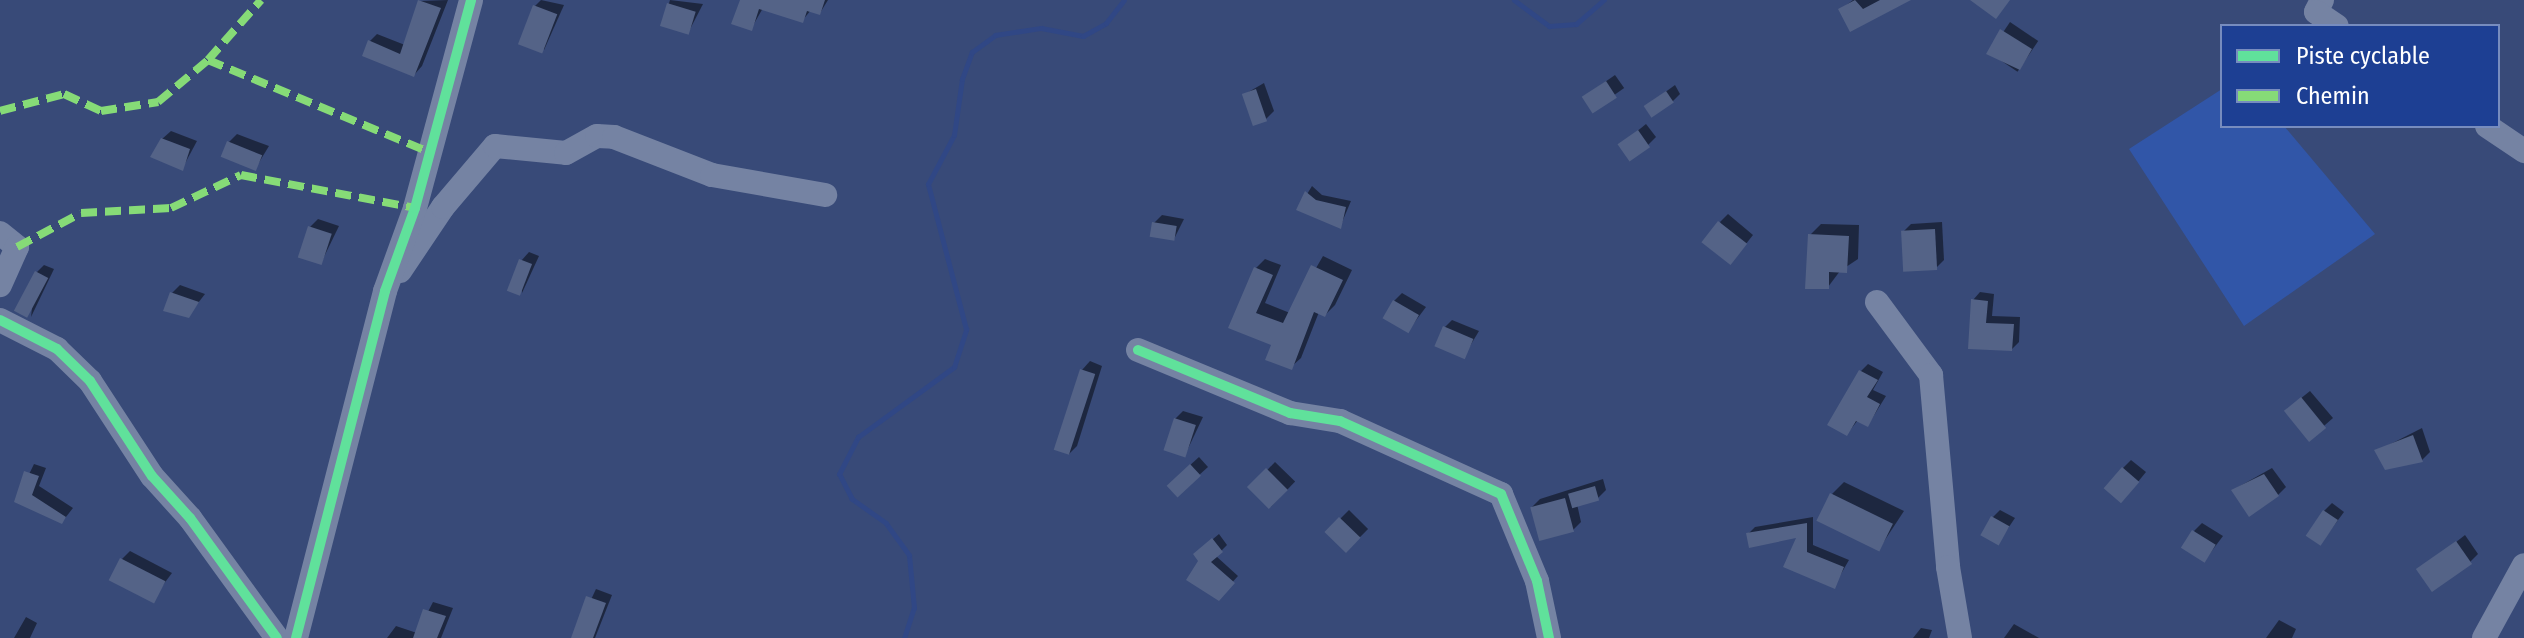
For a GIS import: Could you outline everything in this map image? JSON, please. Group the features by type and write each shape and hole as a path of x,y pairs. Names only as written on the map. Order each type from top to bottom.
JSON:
{"street":[{"path":"296,638 387,287 415,208 471,0"},
{"path":"2322,0 2316,12 2334,24"},
{"path":"2490,128 2524,151"},
{"path":"387,287 443,207 495,146 566,153 597,136 614,137 712,175 825,195"},
{"path":"0,233 17,247 0,285"},
{"path":"1877,302 1931,375 1948,567 1960,638"},
{"path":"0,320 57,349 90,381 152,476 190,518 277,638"},
{"path":"1138,350 1290,413 1340,421 1501,494 1537,581 1549,638"},
{"path":"2484,638 2524,565"}],"shaded area":[{"path":"2220,90 2220,128 2286,128 2375,234 2244,326 2129,149"}],"building":[{"path":"418,0 441,8 414,77 362,56 368,40 400,54"},
{"path":"740,0 825,0 820,15 807,11 803,23 759,9 752,31 731,24"},
{"path":"1855,0 1863,9 1880,0 1911,0 1850,32 1838,9"},
{"path":"1970,0 2010,0 1996,19"},
{"path":"667,3 696,12 689,35 660,26"},
{"path":"533,5 557,14 542,54 518,44"},
{"path":"2000,29 2032,49 2020,70 1986,54"},
{"path":"1606,81 1617,98 1593,114 1582,97"},
{"path":"1256,89 1267,121 1253,126 1242,94"},
{"path":"1666,91 1674,103 1651,118 1644,106"},
{"path":"1638,130 1650,147 1630,162 1618,144"},
{"path":"161,138 190,149 183,171 150,157"},
{"path":"227,141 262,155 256,171 221,157"},
{"path":"1305,191 1316,200 1346,207 1341,229 1296,210"},
{"path":"1718,221 1747,244 1731,265 1701,242"},
{"path":"1152,222 1177,226 1174,241 1150,237"},
{"path":"308,226 332,234 322,265 298,257"},
{"path":"1935,229 1937,270 1903,272 1901,231"},
{"path":"1808,234 1849,236 1847,273 1829,272 1829,289 1805,289"},
{"path":"519,259 532,264 520,296 507,291"},
{"path":"1311,265 1343,280 1325,317 1314,312 1292,370 1265,360 1271,345 1228,328 1254,267 1273,275 1256,313 1283,323"},
{"path":"35,271 48,278 27,318 14,311"},
{"path":"170,292 199,302 189,318 163,311"},
{"path":"1971,299 1988,301 1986,323 2014,324 2012,351 1968,349"},
{"path":"1393,300 1419,315 1408,333 1382,318"},
{"path":"1443,326 1473,339 1465,359 1434,346"},
{"path":"1080,369 1095,374 1069,455 1054,450"},
{"path":"1859,370 1878,380 1867,397 1880,404 1868,427 1856,421 1847,436 1827,425"},
{"path":"2301,397 2326,428 2309,442 2284,411"},
{"path":"1174,418 1196,425 1185,457 1163,450"},
{"path":"2413,435 2423,462 2385,470 2374,450"},
{"path":"1190,464 1201,476 1178,498 1167,486"},
{"path":"2122,467 2139,482 2121,503 2104,488"},
{"path":"1266,468 1288,490 1269,509 1247,487"},
{"path":"24,471 39,476 32,495 66,517 62,524 14,502"},
{"path":"2264,474 2279,496 2249,517 2231,490"},
{"path":"1595,486 1599,500 1572,508 1568,494"},
{"path":"1830,493 1893,524 1879,552 1816,521"},
{"path":"1565,498 1574,532 1539,541 1530,507"},
{"path":"2323,510 2338,520 2321,546 2306,536"},
{"path":"1991,516 2009,526 1999,545 1980,535"},
{"path":"1339,517 1361,538 1346,553 1324,532"},
{"path":"1807,523 1807,552 1844,567 1835,589 1783,567 1796,538 1749,548 1746,533"},
{"path":"2192,530 2216,545 2205,563 2181,548"},
{"path":"1212,538 1223,552 1211,562 1235,583 1219,601 1186,580 1198,561 1193,554"},
{"path":"2456,541 2472,564 2432,592 2416,569"},
{"path":"120,558 165,581 154,603 109,580"},
{"path":"586,596 606,603 593,638 571,638"},
{"path":"423,609 446,616 437,638 413,638"}],"waterway":[{"path":"904,638 914,608 909,555 886,523 852,499 839,474 858,437 954,367 966,329 928,184 954,135 962,79 972,52 995,35 1041,28 1083,36 1106,23 1124,0"},
{"path":"1514,0 1549,26 1576,24 1604,0"}],"marked path":[{"path":"208,60 261,0"},
{"path":"0,111 64,94 101,111 158,102 208,60 429,152"},
{"path":"17,247 81,213 171,208 241,175 415,208"}],"cycle path":[{"path":"296,638 385,291 415,208 471,0"},
{"path":"0,320 57,349 90,381 152,476 190,518 277,638"},
{"path":"1138,350 1290,413 1340,421 1501,494 1537,581 1549,638"}]}
